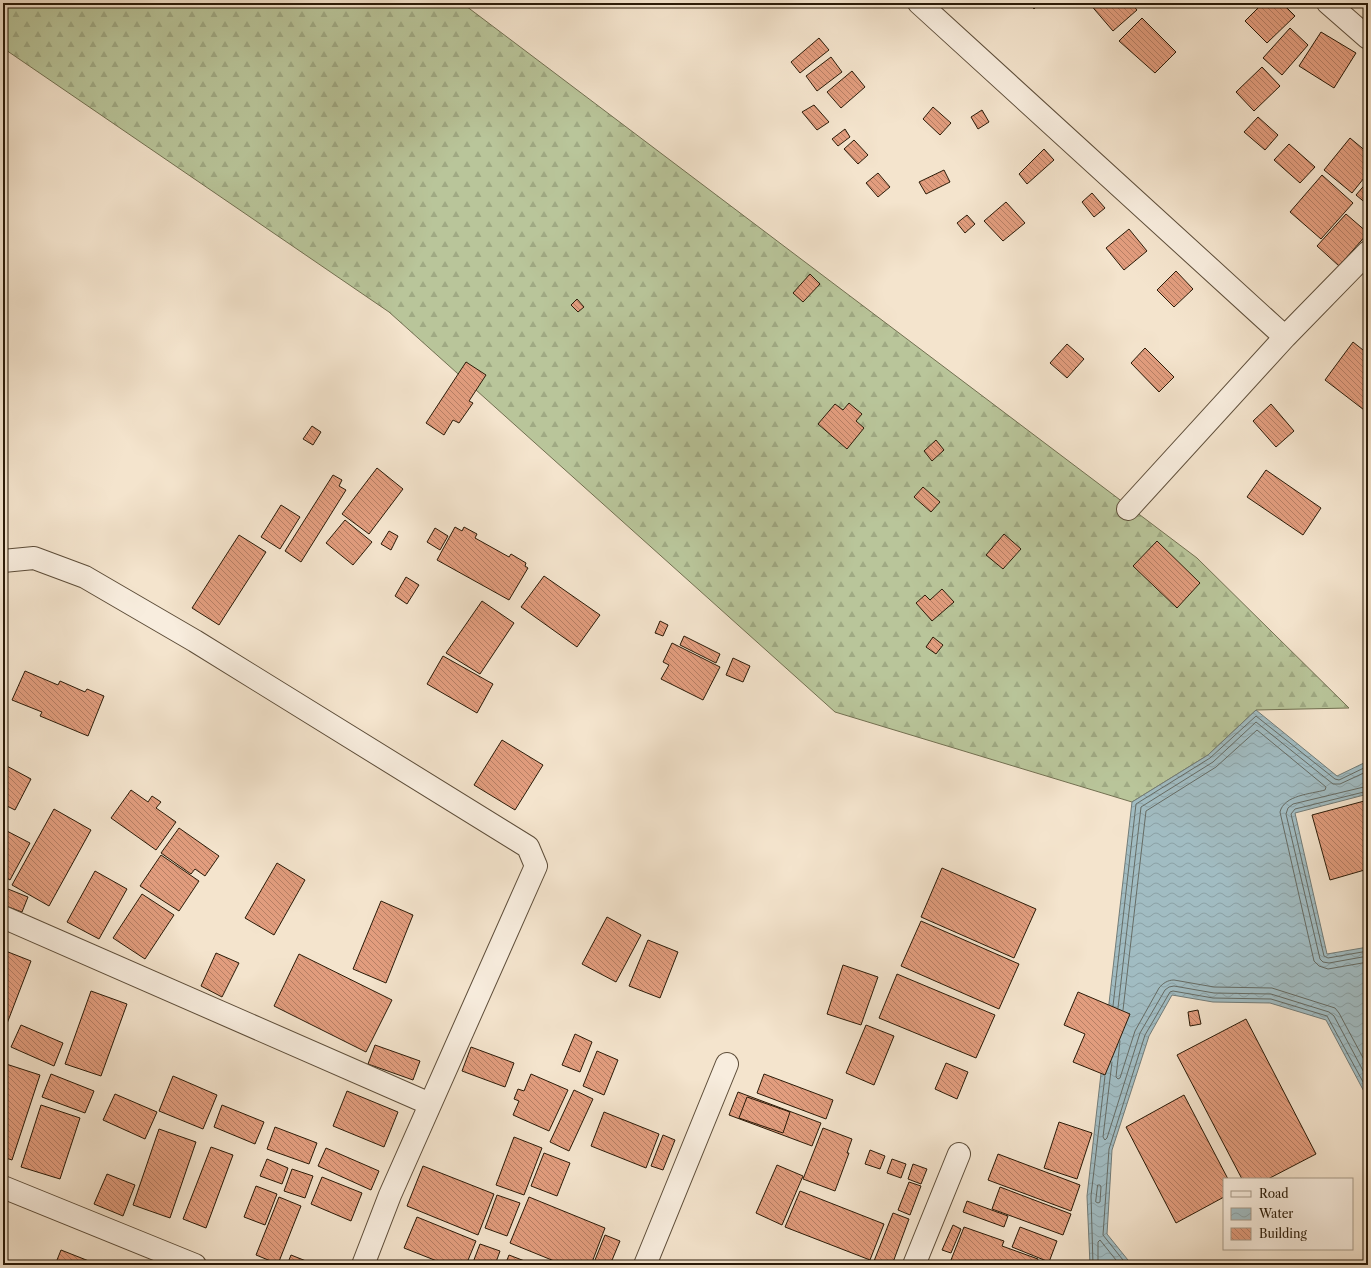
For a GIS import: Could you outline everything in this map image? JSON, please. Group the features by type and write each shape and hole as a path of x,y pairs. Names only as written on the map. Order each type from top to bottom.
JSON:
{"street":[{"path":"919,3 1285,337"},
{"path":"1328,3 1368,38"},
{"path":"1128,509 1285,337 1368,252"},
{"path":"3,560 34,558 85,578 195,641 528,847 536,866 390,1195 363,1265"},
{"path":"3,917 430,1104"},
{"path":"645,1265 727,1064"},
{"path":"914,1265 960,1154"},
{"path":"3,1187 195,1265"}],"green space":[{"path":"3,3 462,3 1197,558 1349,708 1256,710 1208,755 1132,802 835,712 389,312 3,48"}],"water":[{"path":"1256,710 1337,776 1368,761 1368,794 1295,813 1327,954 1368,947 1368,1099 1326,1020 1270,1003 1213,1002 1172,995 1149,1036 1112,1150 1107,1234 1132,1265 1090,1265 1087,1196 1132,802 1208,755"}],"building":[{"path":"1029,3 1040,3 1034,9"},
{"path":"1089,3 1131,3 1137,10 1113,31"},
{"path":"1263,3 1282,3 1295,16 1267,43 1245,21"},
{"path":"1362,3 1368,3 1368,9"},
{"path":"1142,18 1176,52 1155,73 1119,41"},
{"path":"1290,28 1308,45 1282,75 1263,58"},
{"path":"1321,32 1356,53 1334,88 1299,66"},
{"path":"819,38 829,50 800,73 791,62"},
{"path":"831,57 842,72 817,91 806,76"},
{"path":"1262,67 1280,86 1254,111 1236,92"},
{"path":"852,71 865,87 841,108 827,92"},
{"path":"814,105 829,122 817,130 802,112"},
{"path":"933,107 951,123 940,135 923,119"},
{"path":"982,110 989,122 978,129 971,117"},
{"path":"1258,117 1278,135 1265,150 1244,132"},
{"path":"845,129 850,137 838,146 832,139"},
{"path":"1350,138 1368,153 1368,173 1352,193 1324,170"},
{"path":"854,140 868,155 858,164 844,149"},
{"path":"1289,144 1315,167 1300,183 1274,160"},
{"path":"1044,149 1054,160 1027,184 1019,174"},
{"path":"944,170 950,182 926,194 919,182"},
{"path":"878,173 890,187 878,197 866,183"},
{"path":"1322,175 1353,203 1321,239 1290,212"},
{"path":"1368,181 1368,205 1356,195"},
{"path":"1092,193 1105,208 1094,217 1082,202"},
{"path":"1006,202 1025,223 1003,241 984,221"},
{"path":"1346,214 1368,233 1339,266 1317,246"},
{"path":"967,215 975,224 965,233 957,223"},
{"path":"1129,229 1147,251 1124,270 1106,248"},
{"path":"1176,271 1193,289 1174,307 1157,290"},
{"path":"810,274 820,284 803,302 793,293"},
{"path":"577,299 584,307 578,312 571,305"},
{"path":"1353,342 1368,354 1368,413 1325,380"},
{"path":"1067,344 1084,359 1067,378 1050,363"},
{"path":"1145,348 1174,377 1159,392 1131,363"},
{"path":"466,362 486,375 469,401 473,403 459,423 453,420 444,435 426,423"},
{"path":"849,403 862,414 856,421 864,428 847,449 818,424 835,404 843,410"},
{"path":"1271,404 1294,431 1276,447 1253,421"},
{"path":"312,426 321,432 313,445 303,439"},
{"path":"936,440 944,450 932,461 924,451"},
{"path":"377,468 403,489 369,534 342,514"},
{"path":"1266,470 1321,508 1303,535 1247,497"},
{"path":"333,475 342,480 339,486 346,490 301,562 285,551"},
{"path":"923,487 940,502 931,512 914,497"},
{"path":"281,505 300,517 280,549 261,537"},
{"path":"345,520 372,542 353,565 326,543"},
{"path":"455,527 462,531 464,527 477,534 475,538 509,557 511,554 526,563 525,566 528,568 509,600 437,560"},
{"path":"435,528 448,536 440,550 427,542"},
{"path":"389,531 398,536 391,550 381,544"},
{"path":"1004,534 1021,549 1003,569 986,555"},
{"path":"239,535 266,552 219,625 192,608"},
{"path":"1157,541 1200,583 1177,608 1133,566"},
{"path":"544,576 600,615 577,647 521,607"},
{"path":"406,577 419,585 407,604 395,596"},
{"path":"942,589 954,602 932,621 916,603 925,595 930,600"},
{"path":"482,601 514,623 480,674 446,653"},
{"path":"660,621 668,625 663,636 655,633"},
{"path":"684,636 720,654 716,663 680,645"},
{"path":"933,637 943,645 936,654 926,647"},
{"path":"672,643 720,667 703,700 661,679 669,665 663,662"},
{"path":"443,656 493,684 477,713 427,684"},
{"path":"733,658 750,666 743,682 726,675"},
{"path":"25,671 58,685 60,681 85,692 87,689 104,696 88,736 40,716 42,712 12,700"},
{"path":"502,740 543,765 515,810 474,785"},
{"path":"3,764 31,779 15,810 3,804"},
{"path":"131,790 148,802 152,796 161,802 156,808 176,822 156,850 111,818"},
{"path":"1368,800 1368,869 1330,880 1312,815"},
{"path":"54,809 91,830 49,906 12,885"},
{"path":"179,828 219,856 205,876 195,869 191,874 161,853"},
{"path":"3,829 30,843 10,880 3,876"},
{"path":"161,855 199,881 179,911 140,886"},
{"path":"277,863 305,880 274,935 245,918"},
{"path":"942,868 1036,909 1014,958 921,917"},
{"path":"95,871 127,889 99,939 67,922"},
{"path":"8,889 28,897 22,912 3,905"},
{"path":"142,894 174,915 145,959 113,938"},
{"path":"381,901 413,915 386,983 353,969"},
{"path":"607,917 641,935 616,982 582,964"},
{"path":"921,921 1019,964 999,1009 901,966"},
{"path":"648,940 678,952 660,998 629,986"},
{"path":"3,950 31,961 3,1034"},
{"path":"216,953 239,963 222,997 201,986"},
{"path":"299,954 392,1000 366,1052 274,1006"},
{"path":"843,965 878,977 861,1025 827,1014"},
{"path":"897,974 995,1015 976,1058 879,1018"},
{"path":"91,991 127,1004 101,1076 65,1064"},
{"path":"1078,992 1130,1014 1105,1075 1073,1062 1085,1034 1064,1025"},
{"path":"1198,1010 1201,1024 1190,1026 1188,1012"},
{"path":"1246,1019 1316,1154 1270,1178 1241,1178 1177,1055"},
{"path":"21,1025 63,1043 54,1066 11,1047"},
{"path":"866,1025 894,1036 874,1085 846,1073"},
{"path":"575,1034 592,1042 580,1072 562,1065"},
{"path":"375,1045 420,1061 413,1080 368,1064"},
{"path":"471,1047 514,1063 505,1087 462,1071"},
{"path":"597,1051 618,1060 604,1095 583,1086"},
{"path":"3,1063 40,1075 12,1160 3,1157"},
{"path":"946,1063 968,1072 957,1099 935,1089"},
{"path":"51,1074 94,1091 85,1113 42,1097"},
{"path":"531,1074 568,1090 549,1131 513,1115 519,1101 514,1099 518,1089 524,1091"},
{"path":"764,1074 833,1100 826,1119 757,1093"},
{"path":"173,1076 217,1095 203,1129 159,1111"},
{"path":"574,1090 593,1099 569,1151 550,1142"},
{"path":"347,1091 398,1112 384,1147 333,1126"},
{"path":"738,1092 821,1123 812,1146 729,1115"},
{"path":"115,1094 157,1112 145,1139 103,1120"},
{"path":"1184,1095 1227,1178 1223,1178 1223,1198 1176,1223 1126,1127"},
{"path":"747,1097 790,1112 783,1133 739,1118"},
{"path":"41,1105 80,1118 60,1179 21,1167"},
{"path":"222,1105 264,1122 255,1144 214,1127"},
{"path":"604,1112 659,1134 646,1168 591,1146"},
{"path":"1059,1122 1092,1133 1077,1179 1044,1168"},
{"path":"275,1127 317,1143 309,1164 267,1149"},
{"path":"823,1128 852,1139 847,1153 849,1153 835,1191 803,1179"},
{"path":"159,1129 196,1142 170,1218 133,1205"},
{"path":"663,1135 675,1140 663,1170 651,1166"},
{"path":"514,1137 542,1148 524,1195 496,1185"},
{"path":"211,1147 233,1155 206,1228 183,1219"},
{"path":"326,1148 379,1171 371,1190 318,1166"},
{"path":"870,1150 885,1156 880,1169 865,1164"},
{"path":"544,1153 570,1163 557,1196 531,1186"},
{"path":"998,1154 1080,1185 1071,1211 988,1180"},
{"path":"267,1159 288,1168 282,1184 260,1176"},
{"path":"892,1159 906,1164 901,1178 887,1173"},
{"path":"913,1164 927,1169 921,1184 908,1179"},
{"path":"777,1165 803,1176 782,1225 756,1213"},
{"path":"423,1166 494,1194 478,1235 407,1206"},
{"path":"292,1169 313,1176 305,1198 284,1191"},
{"path":"107,1174 135,1185 123,1216 94,1204"},
{"path":"322,1177 362,1193 351,1221 311,1204"},
{"path":"909,1182 921,1186 910,1215 898,1210"},
{"path":"256,1186 277,1194 265,1225 244,1217"},
{"path":"1000,1187 1071,1214 1063,1235 992,1209"},
{"path":"800,1191 884,1224 870,1260 785,1227"},
{"path":"497,1195 520,1203 507,1236 485,1228"},
{"path":"279,1197 301,1206 278,1264 256,1255"},
{"path":"529,1197 605,1228 591,1265 564,1265 510,1243"},
{"path":"967,1201 1008,1216 1004,1227 963,1212"},
{"path":"893,1213 909,1219 892,1265 884,1265 874,1261"},
{"path":"417,1217 476,1241 466,1265 447,1265 404,1248"},
{"path":"953,1225 961,1229 951,1253 942,1250"},
{"path":"964,1227 1004,1241 1002,1246 1038,1259 1036,1265 965,1265 951,1260"},
{"path":"1020,1227 1057,1241 1049,1262 1012,1247"},
{"path":"605,1235 620,1241 610,1265 593,1265"},
{"path":"480,1244 500,1251 495,1265 472,1265"},
{"path":"61,1250 99,1265 55,1265"},
{"path":"291,1255 306,1261 305,1265 287,1265"},
{"path":"509,1255 535,1265 505,1265"},
{"path":"937,1261 948,1265 935,1265"},
{"path":"1260,1261 1262,1265 1251,1265"}]}
